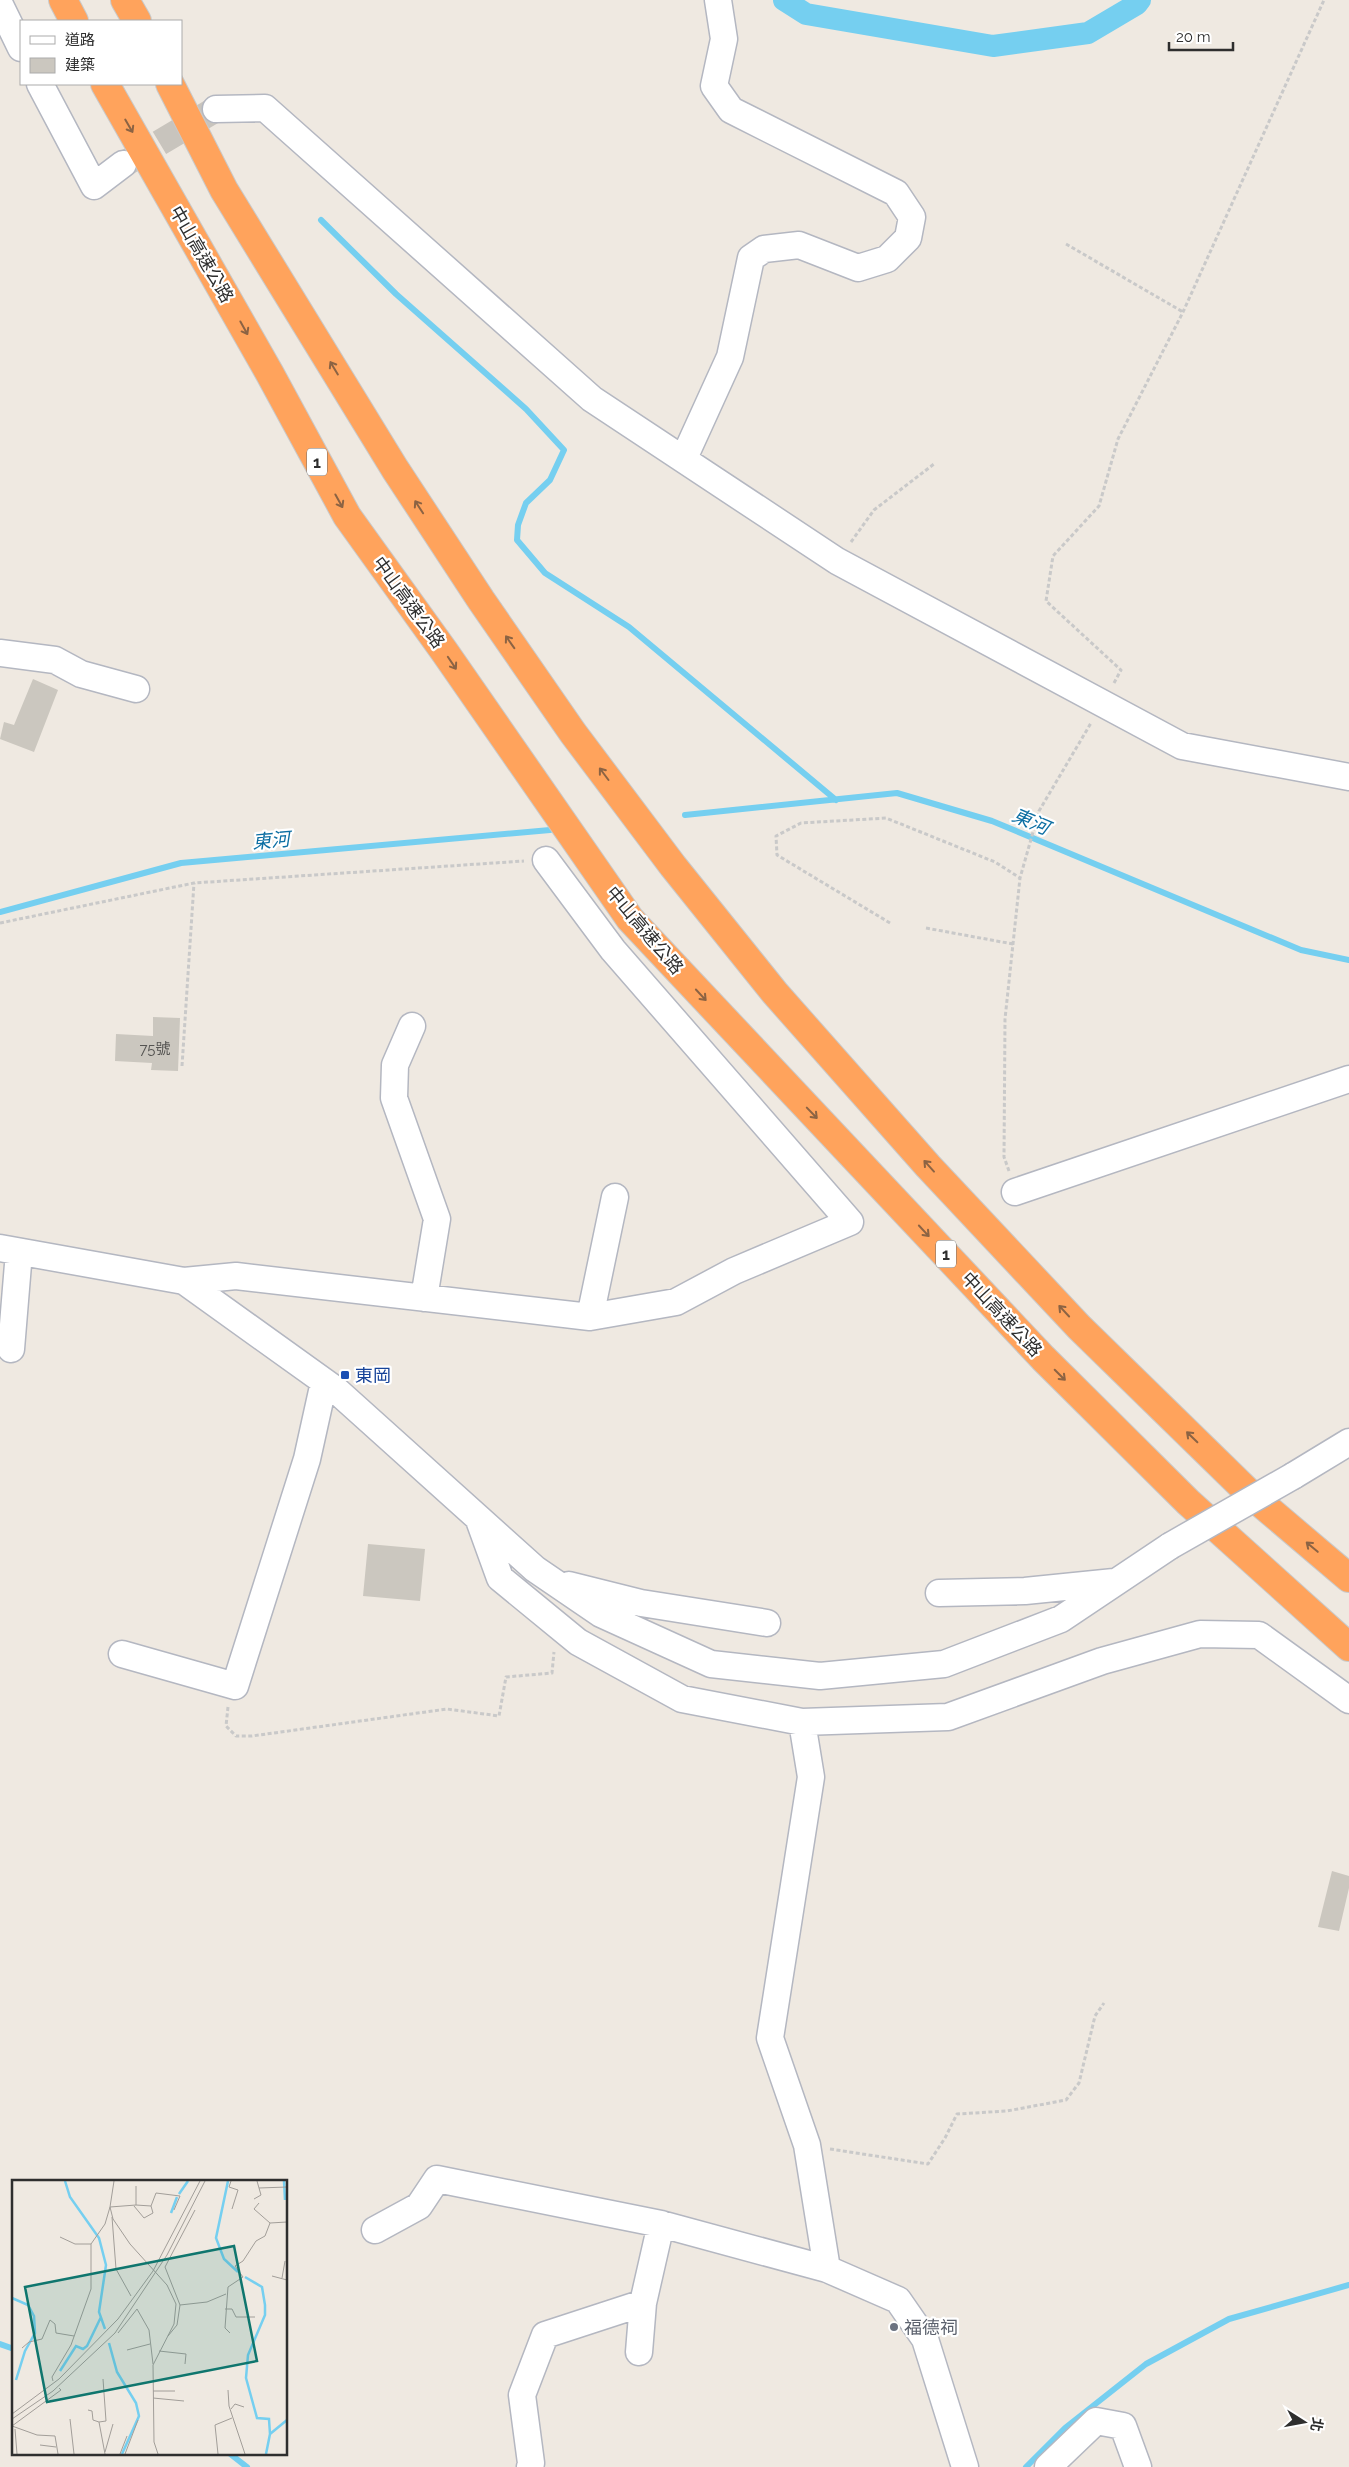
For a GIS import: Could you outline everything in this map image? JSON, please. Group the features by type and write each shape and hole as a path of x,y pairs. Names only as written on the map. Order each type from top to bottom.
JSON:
{"highway":[{"path":"63,0 73,20"},
{"path":"125,0 136,20"},
{"name":"中山高速公路","path":"106,85 251,341 347,516 444,651 630,918 1043,1358 1188,1502 1349,1647"},
{"path":"171,85 224,190 395,469 541,686 639,820 776,993 928,1166 1079,1327 1250,1494 1349,1578"}],"street":[{"path":"684,458 730,357 751,258 764,249 799,245 858,268 887,259 908,238 912,217 896,194 820,153 731,110 714,86 724,39 718,0"},
{"path":"0,5 20,46"},
{"path":"41,85 94,186 123,164"},
{"path":"216,110 265,108 592,399 684,458 837,561 1182,746 1349,777"},
{"path":"0,653 55,660 81,674 136,689"},
{"path":"11,1349 10,1250 184,1281 236,1276 590,1318 676,1302 734,1271 850,1222 613,950 546,860"},
{"path":"412,1026 395,1065 394,1098 437,1219 424,1298"},
{"path":"1015,1192 1349,1079"},
{"path":"590,1318 616,1197"},
{"path":"184,1281 324,1382 535,1569 601,1614 711,1664 820,1676 944,1664 1061,1619 1170,1546 1349,1442"},
{"path":"122,1654 235,1686 307,1459 324,1382"},
{"path":"477,1517 500,1578 578,1642 682,1699 802,1722 948,1717 1102,1661 1200,1634 1259,1635 1349,1700"},
{"path":"552,1581 641,1603 767,1623"},
{"path":"939,1593 1025,1591 1117,1582"},
{"path":"802,1722 810,1777 770,2038 807,2145 827,2269"},
{"path":"375,2230 419,2206 437,2179 660,2224 827,2269 898,2300 925,2339 965,2467"},
{"path":"638,2352 643,2303 660,2224"},
{"path":"537,2466 522,2395 545,2335 643,2303"},
{"path":"1048,2467 1096,2421 1123,2426 1138,2467"}],"path":[{"path":"1015,1192 1004,1157 1005,1019 1020,878 1040,811 1121,670 1046,601 1053,556 1099,506 1118,440 1183,312 1324,0"},
{"path":"1066,244 1183,312"},
{"path":"837,561 874,510 934,464"},
{"path":"890,923 776,855 776,836 801,823 886,818 995,862 1020,878"},
{"path":"0,924 194,883 546,860"},
{"path":"182,1066 194,883"},
{"path":"926,928 1013,944"},
{"path":"235,1686 227,1709 226,1726 236,1736 252,1736 447,1709 499,1716 506,1677 552,1673 557,1624"},
{"path":"807,2145 928,2164 945,2138 957,2114 1007,2111 1066,2100 1079,2083 1095,2016 1104,2003"}],"building":[{"path":"33,679 58,690 34,752 0,739 4,722 14,725"},
{"path":"153,1017 180,1018 178,1071 151,1070 152,1063 115,1061 116,1034 153,1036"},
{"path":"368,1544 425,1549 420,1601 363,1596"},
{"path":"1332,1871 1349,1876 1349,1888 1339,1931 1318,1927"}],"waterway":[{"path":"784,0 806,14 993,46 1088,33 1137,4 1140,0"},
{"path":"321,220 396,294 526,409 564,450 550,480 526,503 518,525 517,540 545,573 629,627 836,800"},
{"name":"東河","path":"685,815 897,793 992,821 1301,950 1349,960"},
{"name":"東河","path":"0,912 181,863 550,830"},
{"path":"1026,2467 1065,2428 1146,2364 1229,2319 1349,2285"},
{"path":"0,2344 12,2348"},
{"path":"230,2454 247,2467"}],"tunnel":[{"path":"126,163 216,109"}],"place":[{"name":"東岡","path":"345,1375"},
{"name":"福德祠","path":"894,2327"}]}
